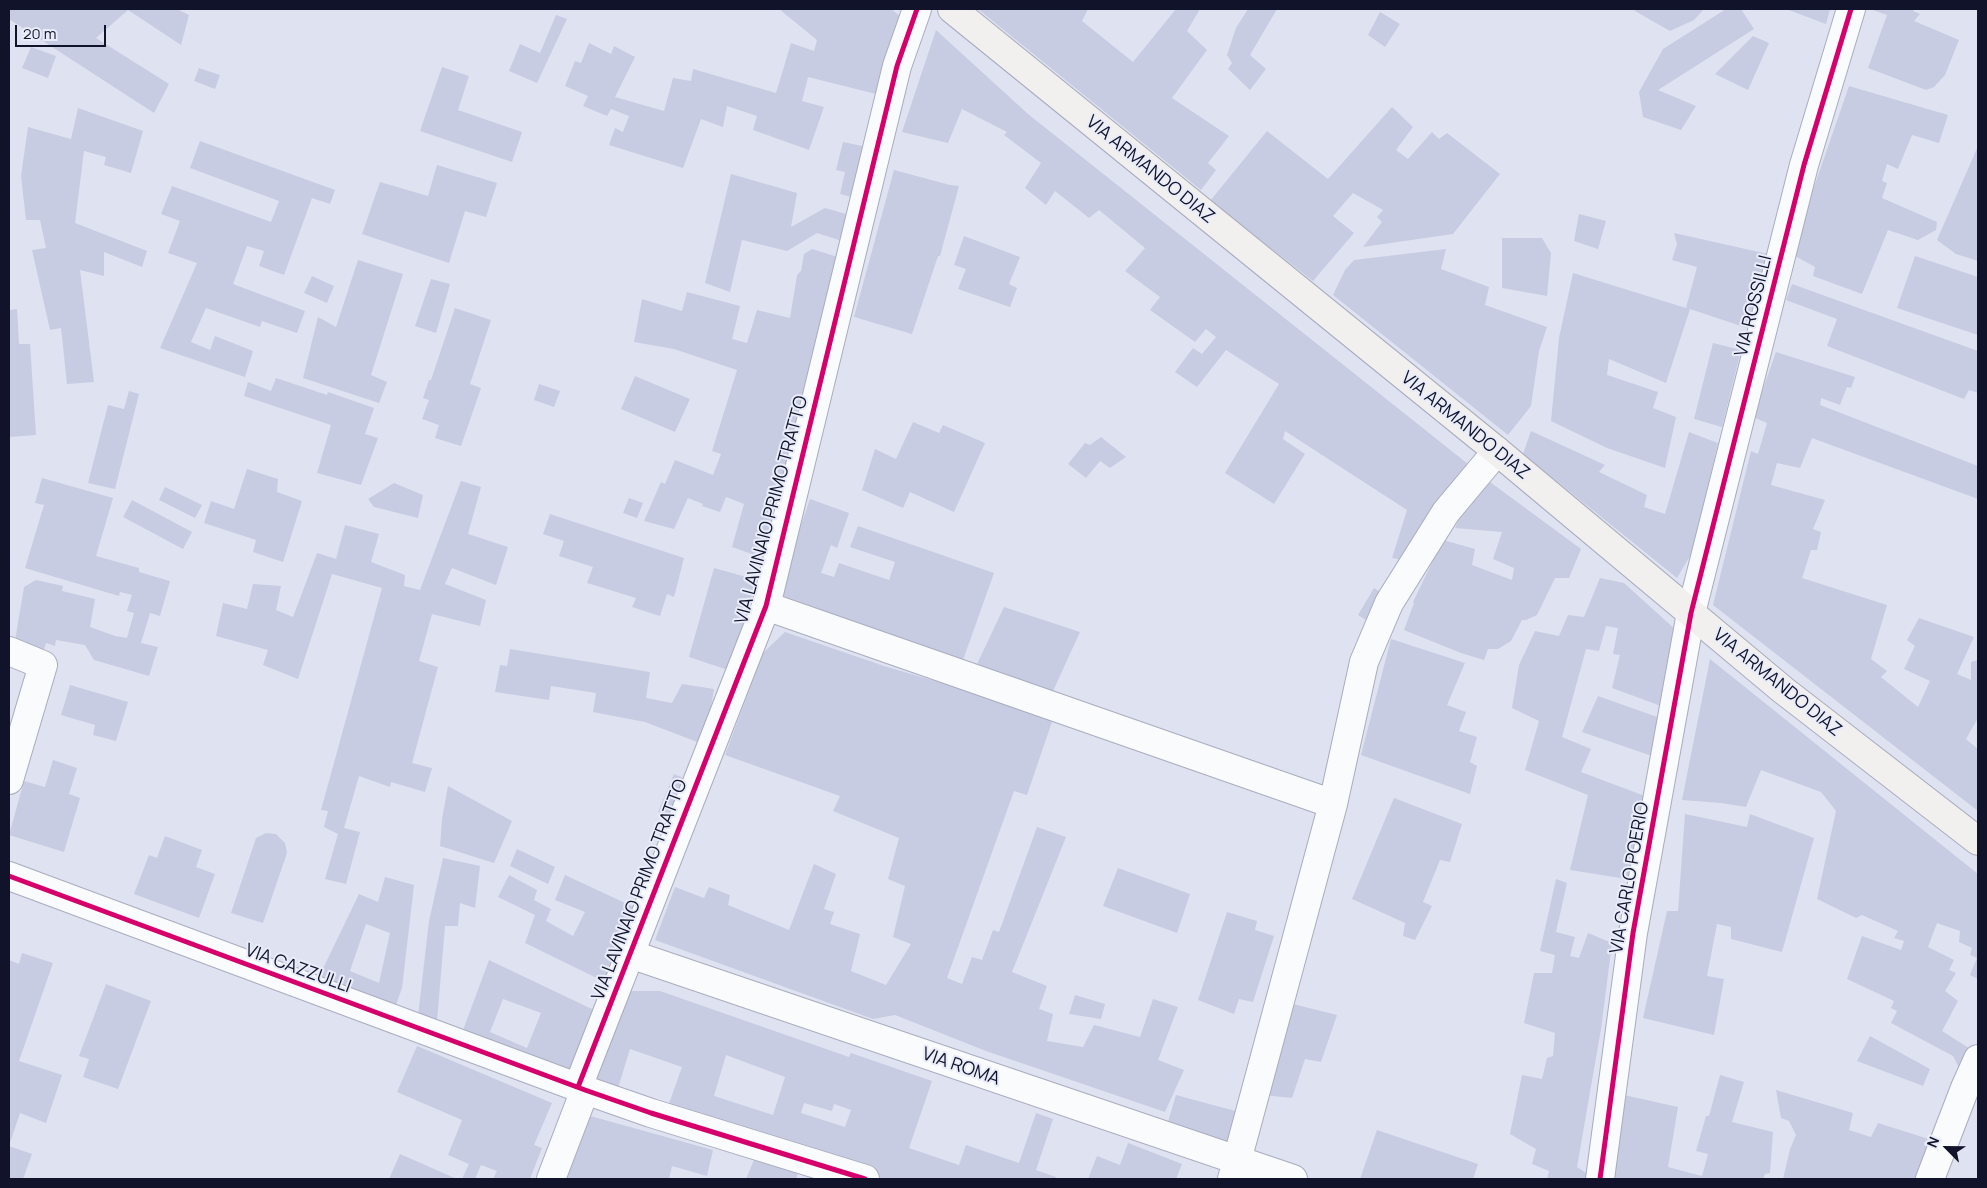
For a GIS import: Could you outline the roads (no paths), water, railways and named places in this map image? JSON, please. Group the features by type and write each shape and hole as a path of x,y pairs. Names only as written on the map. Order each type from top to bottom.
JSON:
{"main road":[{"name":"VIA ARMANDO DIAZ","path":"952,9 1497,451 1784,690 1978,841"}],"street":[{"name":"VIA LAVINAIO PRIMO TRATTO","path":"551,1179 581,1089 630,954 766,606 897,66 917,9"},
{"name":"VIA ROSSILLI","path":"1691,613 1804,165 1850,9"},
{"path":"1234,1170 1333,804 1364,662 1389,603 1446,512 1497,451"},
{"path":"766,606 1333,804"},
{"name":"VIA CARLO POERIO","path":"1600,1179 1633,933 1691,613"},
{"path":"9,652 43,665 9,780"},
{"name":"VIA CAZZULLI","path":"9,876 581,1089 650,1113 865,1179"},
{"name":"VIA ROMA","path":"630,954 1234,1170 1293,1179"},
{"path":"1930,1179 1978,1059"}]}
